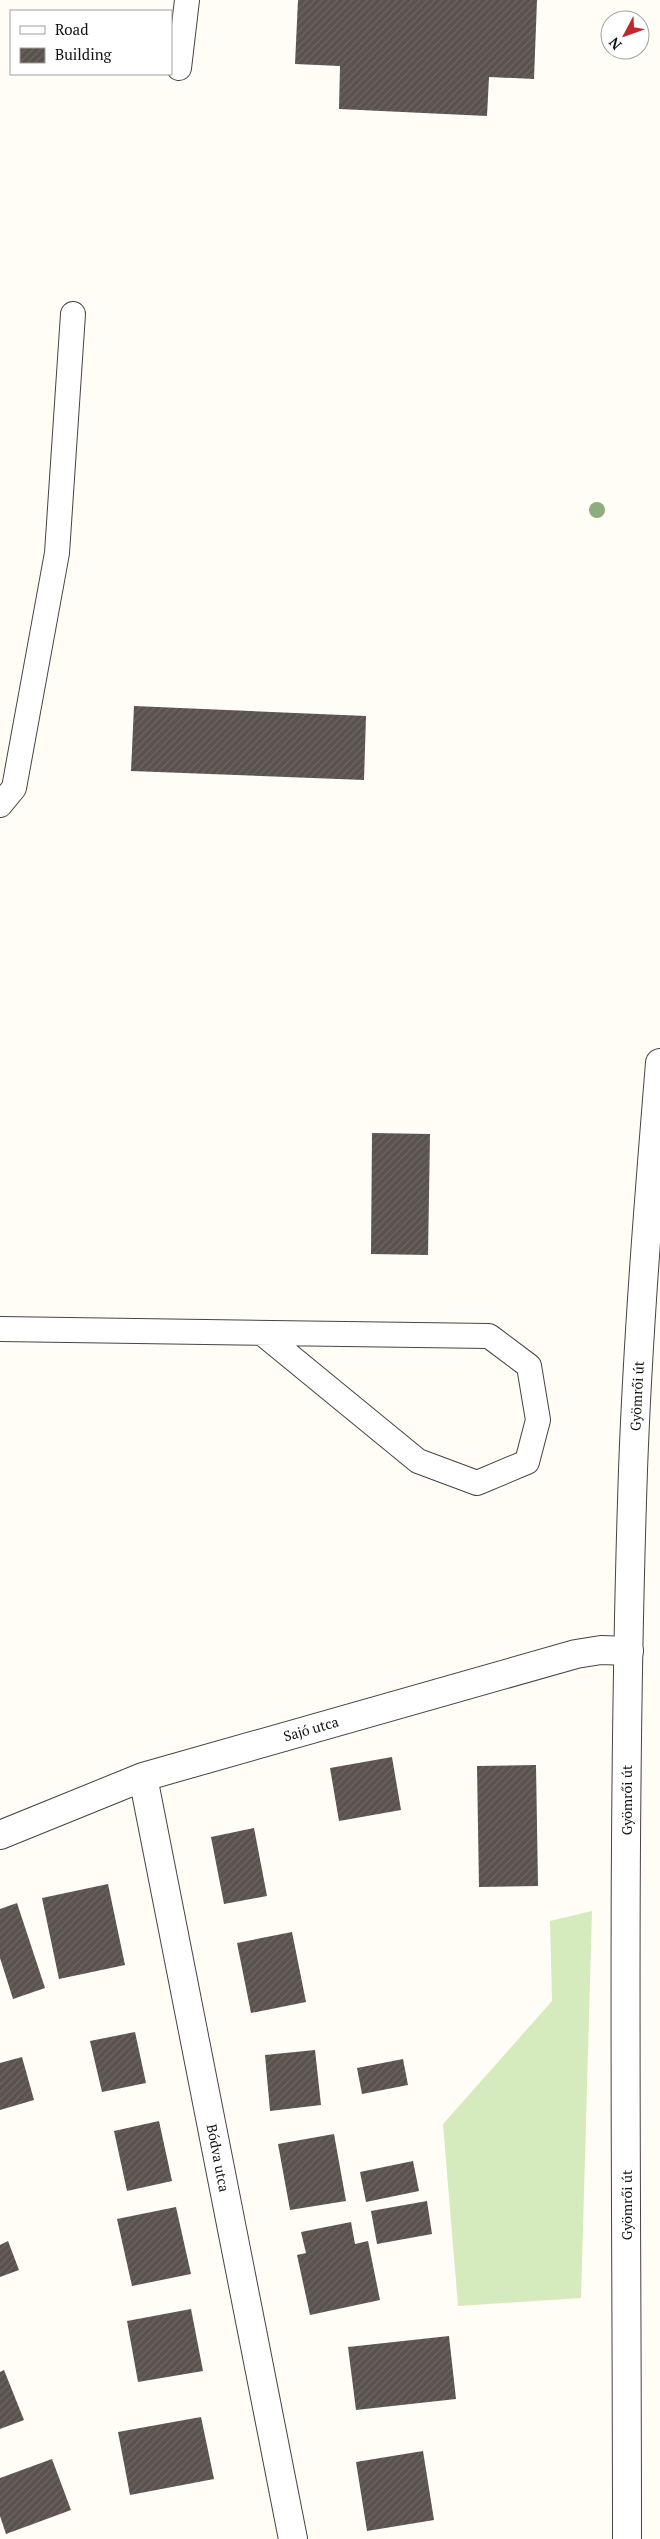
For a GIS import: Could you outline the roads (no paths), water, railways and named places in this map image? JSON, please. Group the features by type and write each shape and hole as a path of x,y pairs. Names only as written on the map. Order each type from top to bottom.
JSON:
{"street":[{"name":"Gyömrői út","path":"627,2539 626,1753 634,1449 660,1063"},
{"name":"Sajó utca","path":"0,1835 144,1777 576,1654 601,1650 629,1651"},
{"name":"Bódva utca","path":"144,1777 293,2539"}],"lane":[{"path":"179,68 187,0"},
{"path":"0,805 14,788 58,553 73,314"},
{"path":"0,1329 489,1336 529,1366 538,1420 527,1462 477,1483 418,1461 263,1334"}]}
